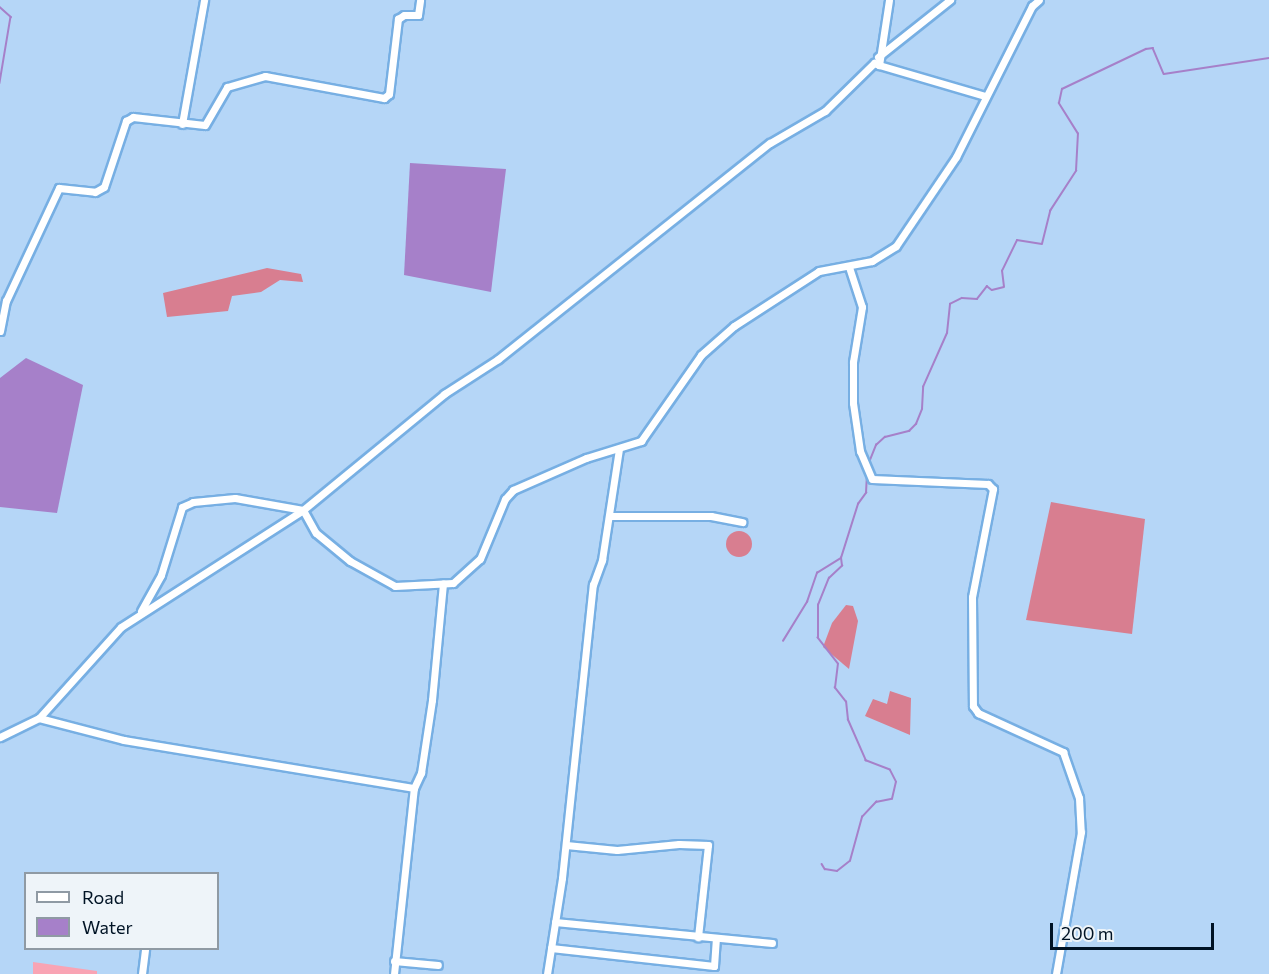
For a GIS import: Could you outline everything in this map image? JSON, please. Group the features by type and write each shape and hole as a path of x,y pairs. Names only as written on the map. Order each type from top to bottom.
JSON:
{"street":[{"path":"182,124 204,0"},
{"path":"0,331 6,301 59,188 95,192 104,186 122,130 133,117 205,125 227,87 266,76 384,98 389,94 398,20 404,15 418,15 420,0"},
{"path":"879,61 889,0"},
{"path":"0,737 39,718 92,657 138,615 303,510 444,394 498,359 770,143 825,111 874,63 950,0"},
{"path":"303,510 315,533 350,561 395,586 453,583 480,559 501,508 513,490 586,458 641,441 701,355 734,326 819,272 872,261 896,246 956,157 1032,6 1039,0"},
{"path":"879,61 985,96"},
{"path":"849,267 862,307 853,362 854,403 860,451 872,479 988,484 993,489 972,597 973,706 978,713 1063,752 1079,798 1081,832 1070,880 1070,911 1056,974"},
{"path":"547,974 566,845 593,585 609,516 619,449"},
{"path":"138,615 154,592 182,507 193,502 235,498 303,510"},
{"path":"609,516 711,516 742,522"},
{"path":"394,974 414,788 421,772 432,700 443,584"},
{"path":"39,718 124,740 414,788"},
{"path":"566,845 617,850 679,844 708,845 698,937"},
{"path":"555,922 772,943"},
{"path":"551,948 714,966 716,938"},
{"path":"142,974 145,950"},
{"path":"394,962 438,965"}],"shaded area":[{"path":"267,268 301,274 303,282 280,280 261,292 232,296 228,311 167,317 163,293"},
{"path":"1051,502 1145,519 1132,634 1026,620"},
{"path":"739,531 749,534 752,544 749,554 739,557 729,554 726,544 729,534"},
{"path":"846,605 853,606 858,621 849,669 823,647 832,623"},
{"path":"890,691 911,698 910,735 865,716 873,699 887,704"},
{"path":"33,962 97,971 97,974 33,974"}],"water":[{"path":"410,163 506,169 491,292 404,275"},
{"path":"26,358 83,385 57,513 0,507 0,378"}],"waterway":[{"path":"0,7 11,17 0,83"},
{"path":"868,465 876,445 885,437 909,431 916,424 922,409 923,387 947,333 950,304 962,298 977,299 987,286 992,290 1004,287 1002,271 1017,240 1042,244 1050,211 1076,171 1078,134 1059,103 1062,89 1146,49 1153,48 1164,74 1269,58"},
{"path":"783,641 807,602 817,573 841,558 858,504 866,493 867,476"},
{"path":"822,864 825,869 837,871 850,861 862,817 876,802 892,799 896,782 890,770 866,761 848,720 846,702 835,688 838,664 818,638 818,605 829,578 842,566 841,558"}]}
